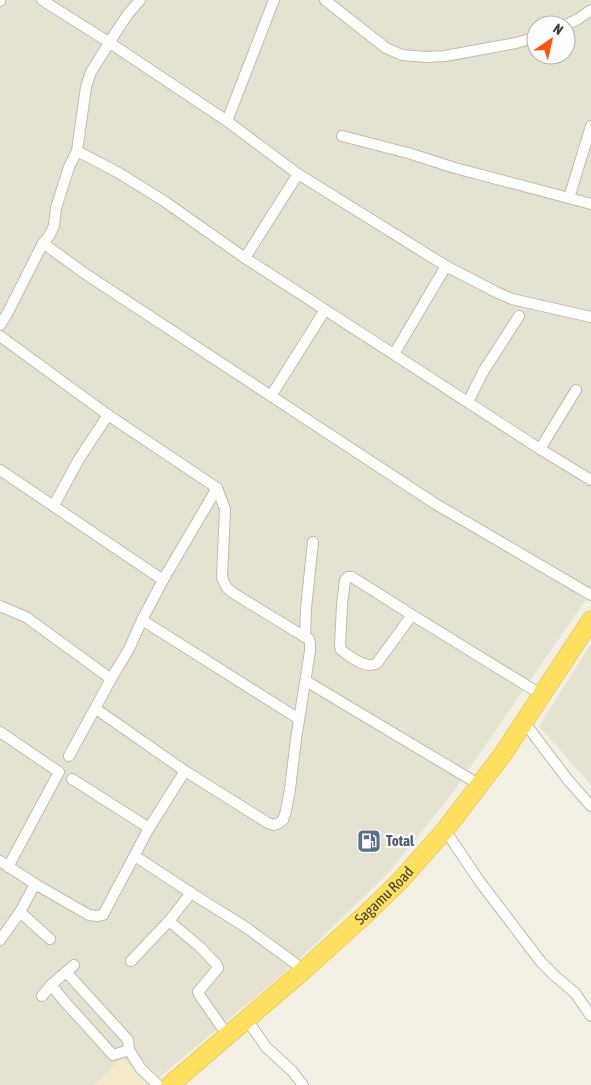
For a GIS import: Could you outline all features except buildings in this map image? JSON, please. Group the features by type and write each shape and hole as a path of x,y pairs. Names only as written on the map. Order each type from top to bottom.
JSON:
{"highway":[{"name":"Sagamu Road","path":"170,1085 304,970 400,882 445,830 503,754 591,620"}],"street":[{"path":"42,0 228,121 298,174 446,266 512,299 591,316"},
{"path":"0,325 43,243 54,226 56,208 69,167 77,151 86,87 91,72 128,14 140,0"},
{"path":"228,121 274,0"},
{"path":"325,0 386,48 402,55 445,56 526,41"},
{"path":"576,20 591,10"},
{"path":"569,198 591,126"},
{"path":"342,136 591,204"},
{"path":"77,151 119,173 164,201 245,258 591,480"},
{"path":"245,258 298,174"},
{"path":"43,243 84,273 434,503 591,595"},
{"path":"394,354 446,266"},
{"path":"271,396 325,310"},
{"path":"468,402 483,372 519,316"},
{"path":"0,336 108,415 217,488 225,509 222,578 224,584 233,593 309,639 306,681 286,811 282,820 274,825 186,771 96,709"},
{"path":"540,449 576,390"},
{"path":"54,505 79,459 108,415"},
{"path":"0,470 163,580"},
{"path":"69,756 111,679 130,649 142,620 163,580 217,488"},
{"path":"305,637 306,608 314,542"},
{"path":"412,615 378,663 372,666 366,665 341,650 342,605 345,580 352,576 542,695"},
{"path":"0,606 26,617 111,679"},
{"path":"142,620 299,719"},
{"path":"306,681 480,785"},
{"path":"524,722 568,780 591,806"},
{"path":"0,732 59,772 4,864 35,884 93,916 103,915 149,828 186,771"},
{"path":"72,779 149,828"},
{"path":"445,830 480,882 541,962 576,993 591,1016"},
{"path":"134,856 247,928 304,970"},
{"path":"0,940 20,912 35,884"},
{"path":"132,961 191,894"},
{"path":"20,912 50,939"},
{"path":"169,921 200,947 217,965 218,968 198,992 228,1036"},
{"path":"42,996 70,969 128,1040 129,1050 141,1069 158,1085"},
{"path":"52,985 113,1055 129,1050"},
{"path":"247,1020 266,1047 292,1071 303,1085"}],"shaded area":[{"path":"0,0 591,0 591,592 454,791 390,871 289,969 150,1085 0,1085"},
{"path":"591,644 591,785 539,726"},
{"path":"123,1057 149,1085 93,1085"}],"place":[{"name":"Total","path":"369,841"}]}
